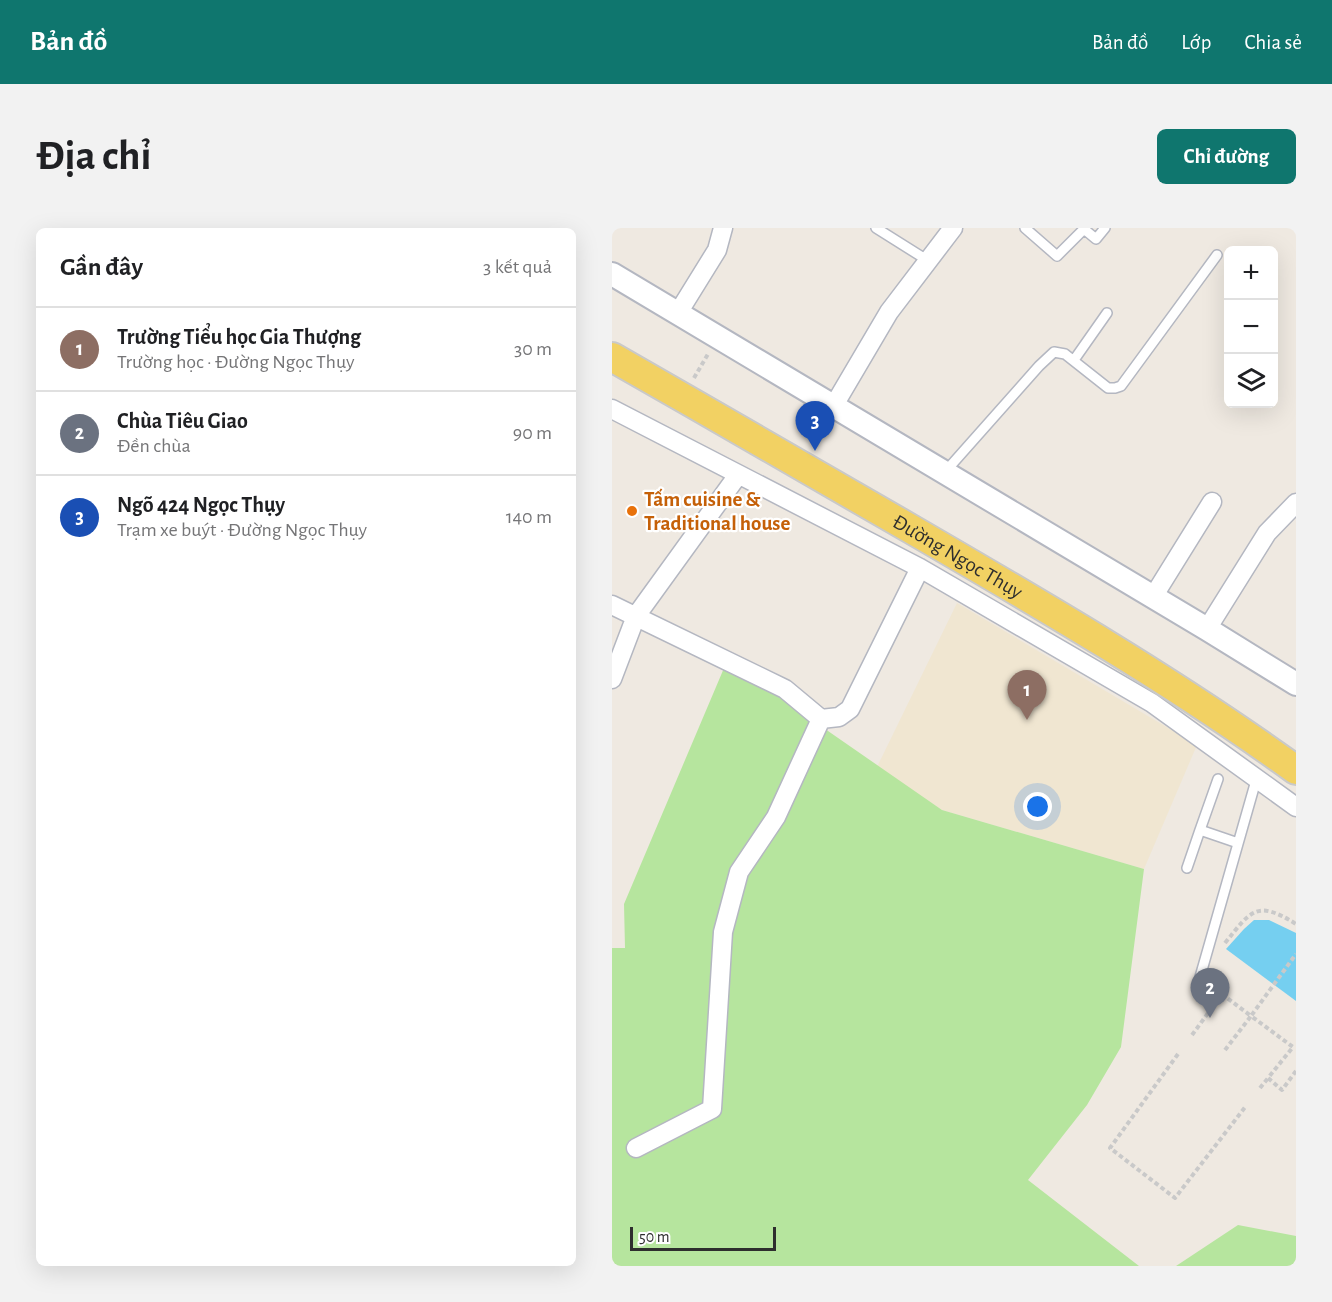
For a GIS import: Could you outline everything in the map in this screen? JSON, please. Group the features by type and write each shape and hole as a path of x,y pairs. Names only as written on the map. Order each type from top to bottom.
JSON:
{"main road":[{"path":"612,339 640,373"},
{"name":"Đường Ngọc Thụy","path":"612,357 1039,603 1234,726 1296,770"}],"street":[{"path":"678,313 717,250 723,228"},
{"path":"832,407 889,312 953,228"},
{"path":"612,274 1296,684"},
{"name":"Đường Ngọc Thụy","path":"612,409 920,568 1152,703 1296,807"},
{"path":"612,679 636,616 738,475"},
{"path":"1153,597 1212,502"},
{"path":"1206,628 1267,533 1296,503"},
{"path":"612,604 785,689 821,719 839,717 850,709 920,568"},
{"path":"636,1148 712,1109 723,932 739,872 776,817 821,719"}],"lane":[{"path":"876,228 927,260"},
{"path":"1025,228 1057,256 1084,230 1096,239 1105,228"},
{"path":"945,472 1050,355 1058,351 1074,360 1108,388 1121,386 1217,255"},
{"path":"1074,360 1107,313"},
{"path":"1200,977 1257,777"},
{"path":"1187,868 1218,779"},
{"path":"1200,830 1238,843"}],"path":[{"path":"682,397 718,338"},
{"path":"1260,1088 1293,1047 1200,977 1246,916 1260,909 1279,913 1296,924"},
{"path":"1225,1050 1296,954"},
{"path":"1192,1035 1222,994"},
{"path":"1178,1054 1110,1148 1175,1198 1246,1106"},
{"path":"1268,1078 1282,1090 1296,1071"}],"shaded area":[{"path":"957,603 1197,745 1144,869 942,810 877,767"}],"green space":[{"path":"727,661 942,810 1144,869 1121,1047 1087,1105 1028,1180 1139,1266 612,1266 612,948 625,948 624,904"},
{"path":"1238,1225 1296,1236 1296,1266 1176,1266"}],"water":[{"path":"1254,920 1269,920 1296,933 1296,1001 1226,949"}],"place":[{"name":"Ngõ 424 Ngọc Thụy","path":"815,451"},
{"name":"Tấm cuisine & Traditional house","path":"632,511"},
{"name":"Trường Tiểu học Gia Thượng","path":"1027,720"},
{"name":"Chùa Tiêu Giao","path":"1210,1018"}]}
